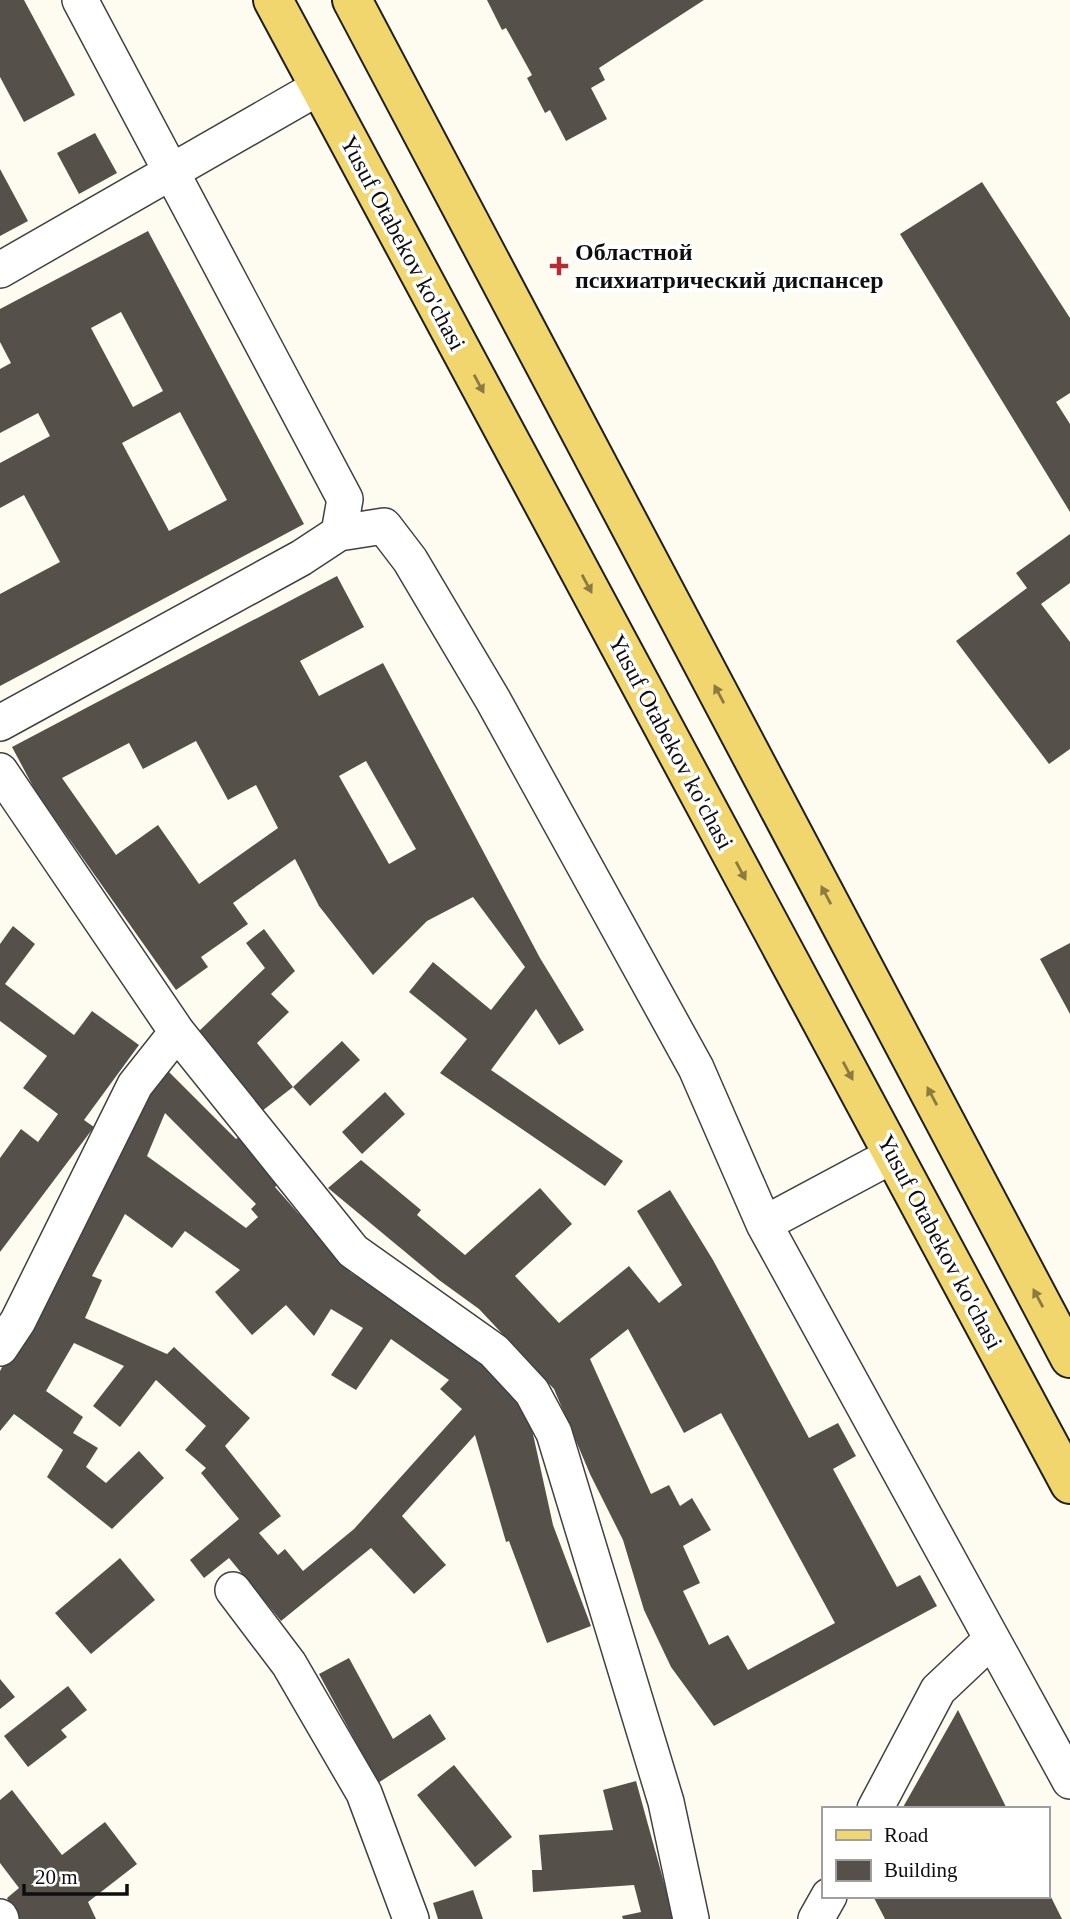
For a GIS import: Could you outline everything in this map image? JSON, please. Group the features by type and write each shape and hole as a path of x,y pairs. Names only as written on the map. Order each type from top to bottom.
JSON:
{"main road":[{"name":"Yusuf Otabekov ko'chasi","path":"273,0 1070,1484"},
{"path":"352,0 1070,1358"}],"street":[{"path":"80,0 174,172 345,499 339,533"},
{"path":"0,270 319,87"},
{"path":"0,723 301,558 339,533 384,526 410,560 494,699 696,1068 764,1224 990,1640 1070,1781"},
{"path":"0,771 177,1032 353,1251 494,1351 532,1391 554,1433 666,1802 691,1919"},
{"path":"0,1348 18,1321 135,1085 177,1032"},
{"path":"764,1224 893,1155"},
{"path":"233,1590 289,1664 364,1793 411,1919"},
{"path":"876,1807 938,1690 990,1640"},
{"path":"816,1919 827,1898"}],"building":[{"path":"0,0 24,0 75,95 24,122 0,77"},
{"path":"487,0 704,0 599,68 605,80 591,88 607,119 566,141 550,110 545,113 527,78 532,75 506,28 502,30"},
{"path":"95,133 117,173 79,194 57,153"},
{"path":"0,169 28,221 0,236"},
{"path":"982,182 1070,318 1070,393 1056,402 1070,424 1070,512 900,234"},
{"path":"148,231 304,524 0,686 0,594 60,562 24,495 0,508 0,463 50,436 38,413 0,433 0,369 11,363 0,342 0,309","holes":["121,312 163,391 133,407 91,328","180,412 227,500 169,531 122,443"]},
{"path":"1070,534 1070,583 1041,604 1070,642 1070,749 1049,764 956,641 1027,588 1016,573"},
{"path":"337,576 364,627 300,661 319,696 383,663 540,958 584,1030 559,1045 536,1009 491,1070 623,1161 605,1186 440,1073 467,1039 409,992 433,962 491,1010 525,967 473,897 427,921 373,975 319,906 295,859 233,903 248,924 201,957 208,967 176,990 36,792 12,747","holes":["196,741 228,800 256,785 278,828 199,884 158,825 116,855 62,778 129,743 143,769","366,761 416,849 389,864 339,776"]},
{"path":"13,926 35,944 5,984 74,1035 92,1011 139,1045 84,1120 94,1127 0,1252 0,1158 21,1129 38,1142 58,1114 23,1088 47,1056 0,1021 0,944"},
{"path":"264,929 295,971 271,994 289,1012 257,1043 293,1087 262,1111 197,1033 265,968 246,943"},
{"path":"1070,943 1070,1014 1040,959"},
{"path":"342,1041 360,1060 310,1106 293,1087"},
{"path":"165,1068 236,1139 239,1137 280,1182 275,1187 351,1273 413,1310 507,1381 531,1425 553,1525 591,1626 547,1643 509,1541 506,1542 475,1435 402,1516 446,1565 414,1594 371,1548 281,1621 229,1558 204,1578 190,1560 239,1519 201,1473 206,1468 185,1450 206,1426 156,1380 120,1427 93,1406 124,1366 74,1343 46,1391 83,1417 73,1433 98,1448 86,1467 106,1483 139,1451 164,1478 112,1529 47,1477 63,1450 14,1414 0,1431 0,1371 143,1090","holes":["165,1113 256,1204 251,1209 258,1217 246,1228 147,1156","125,1214 172,1248 185,1231 240,1270 215,1292 252,1335 286,1305 314,1336 331,1309 363,1328 331,1375 356,1390 391,1339 449,1380 440,1389 462,1409 354,1529 303,1571 285,1549 278,1555 259,1533 281,1516 225,1446 250,1418 174,1347 167,1354 85,1318 102,1280 92,1276"]},
{"path":"385,1092 405,1114 362,1154 342,1132"},
{"path":"361,1160 421,1210 417,1215 465,1255 540,1188 572,1224 515,1276 559,1323 629,1266 659,1303 682,1285 637,1211 670,1190 713,1260 809,1438 838,1423 856,1456 833,1469 897,1587 920,1575 937,1606 714,1726 671,1667 644,1610 623,1540 590,1474 554,1389 479,1309 439,1280 328,1188","holes":["628,1329 684,1433 721,1413 835,1623 748,1670 728,1635 709,1645 683,1591 700,1583 683,1546 711,1530 692,1498 680,1506 669,1485 651,1494 590,1359"]},
{"path":"120,1558 155,1600 91,1654 55,1613"},
{"path":"349,1658 393,1739 430,1714 446,1739 378,1783 319,1674"},
{"path":"0,1679 15,1697 0,1709"},
{"path":"68,1686 87,1710 61,1730 67,1737 28,1767 4,1736"},
{"path":"958,1710 1006,1807 903,1807"},
{"path":"454,1765 512,1837 475,1867 417,1795"},
{"path":"636,1781 674,1919 623,1919 622,1916 641,1912 634,1885 533,1892 532,1870 542,1870 539,1835 613,1830 603,1790"},
{"path":"12,1790 62,1855 105,1822 137,1864 88,1902 96,1919 17,1919 7,1898 19,1888 0,1863 0,1800"},
{"path":"473,1890 483,1919 438,1919 433,1903"},
{"path":"1049,1893 1062,1919 885,1919 874,1898 1049,1898"}],"place":[{"name":"Областной психиатрический диспансер","path":"559,266"}]}
